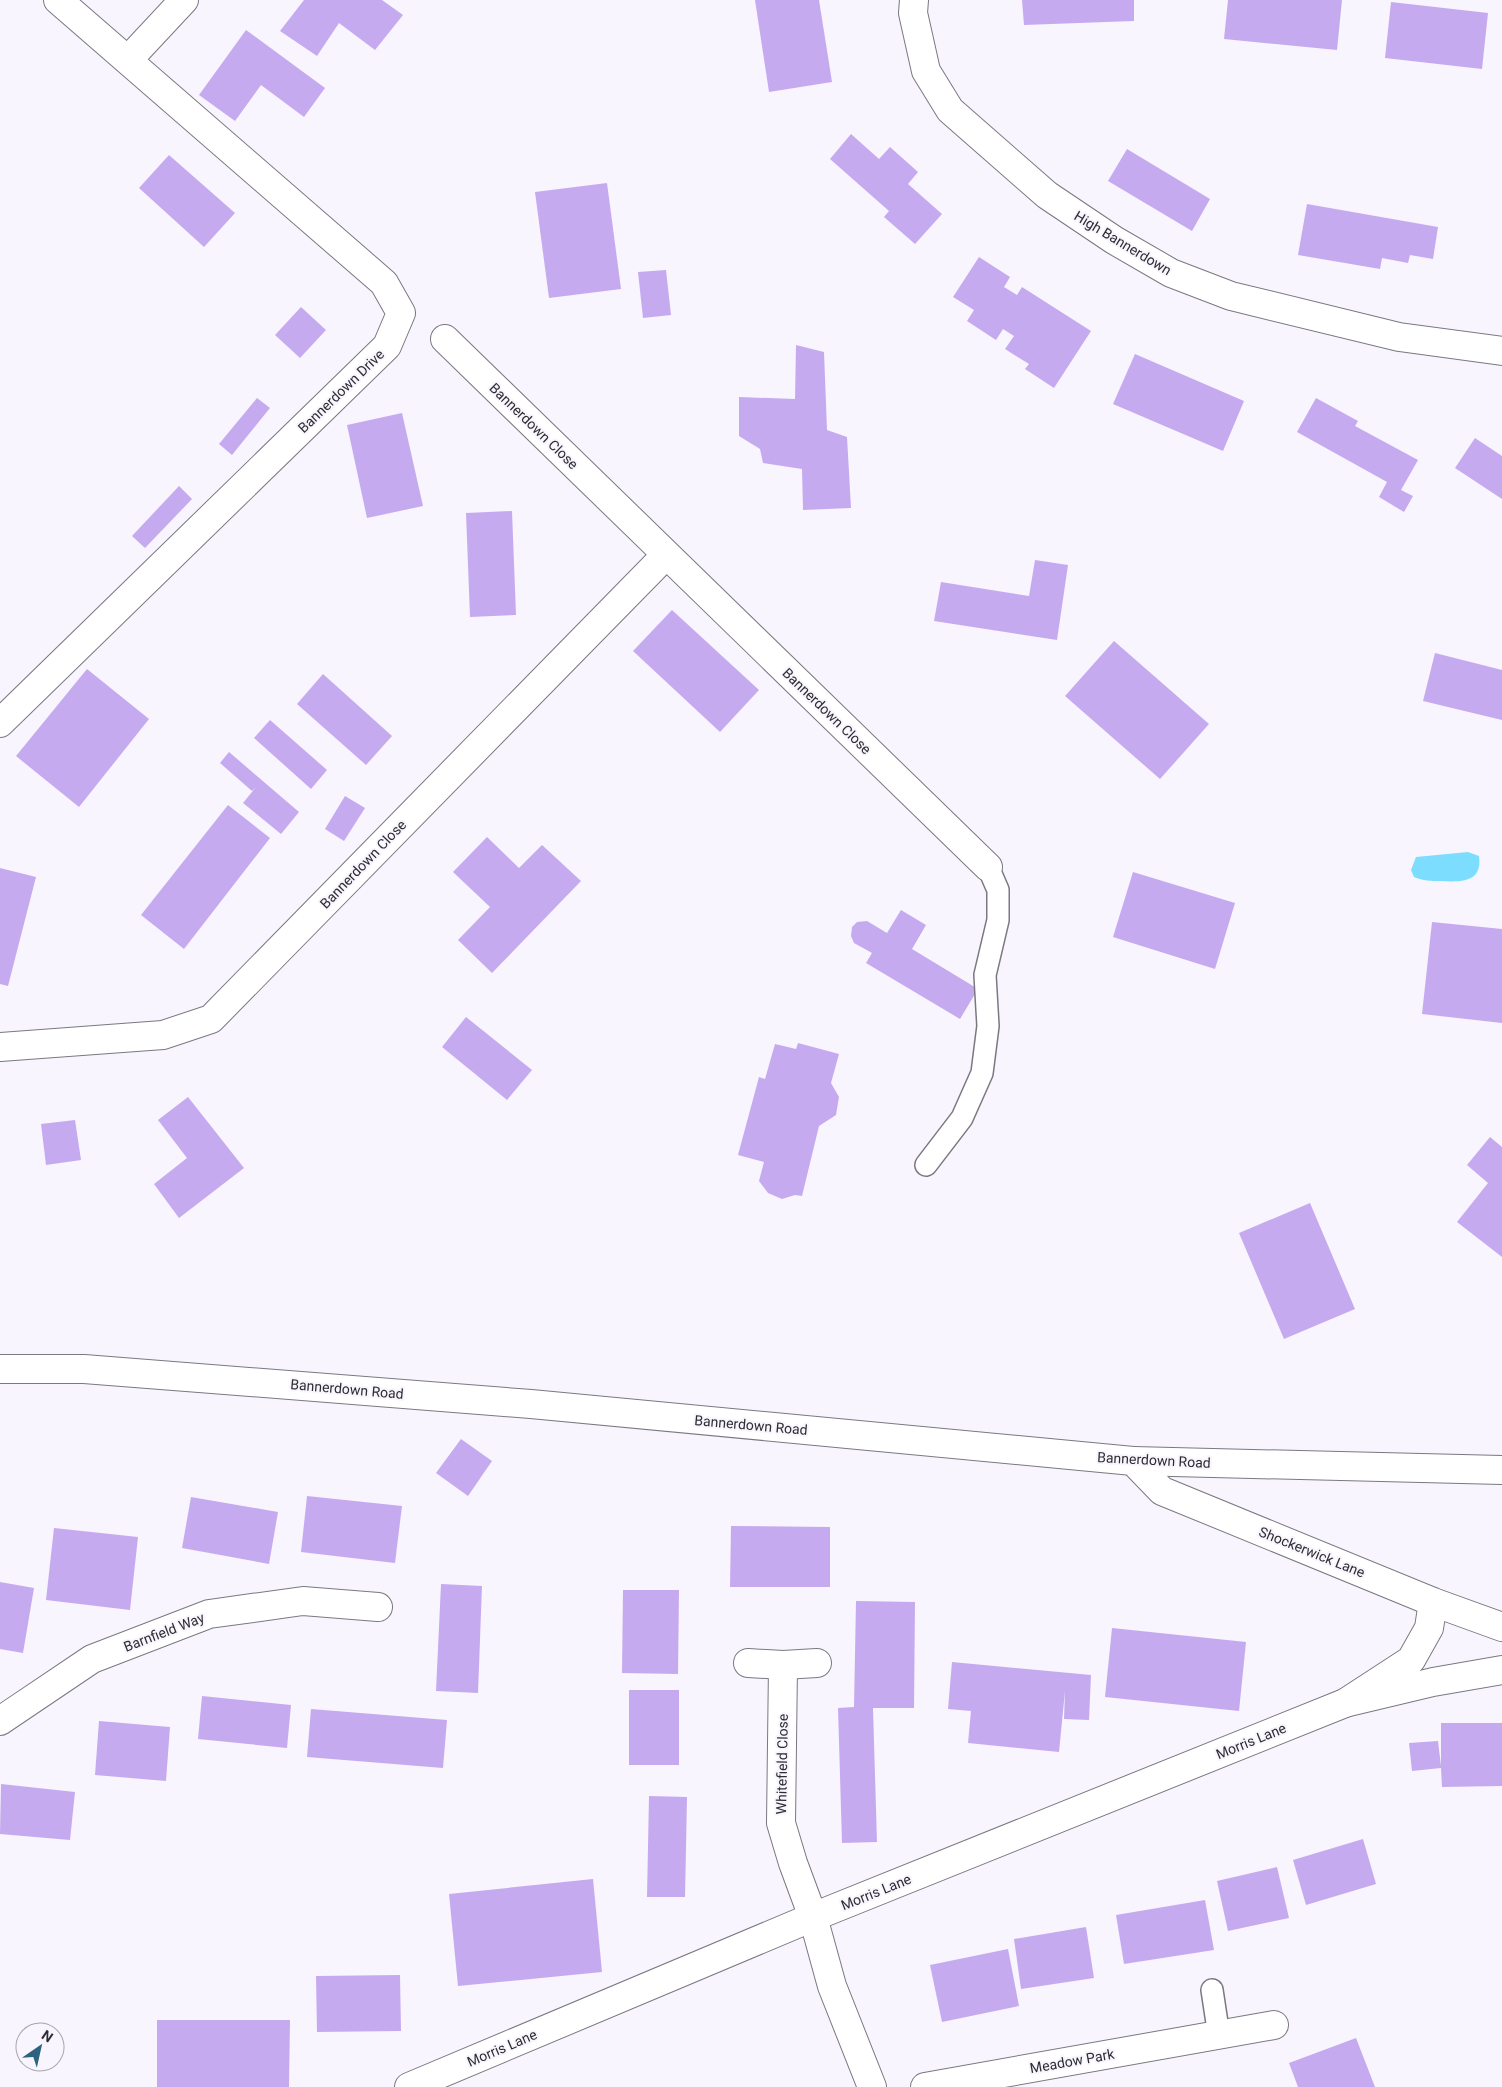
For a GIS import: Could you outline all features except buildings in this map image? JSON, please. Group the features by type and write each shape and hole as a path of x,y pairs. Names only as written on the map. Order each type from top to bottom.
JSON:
{"street":[{"name":"Bannerdown Drive","path":"0,723 386,346 401,313 384,282 58,0"},
{"path":"128,60 184,0"},
{"name":"High Bannerdown","path":"914,0 913,13 926,71 950,110 1047,195 1114,240 1171,273 1231,296 1399,337 1502,351"},
{"name":"Bannerdown Close","path":"445,339 988,867"},
{"name":"Bannerdown Close","path":"0,1047 163,1036 211,1019 666,555"},
{"name":"Bannerdown Road","path":"0,1368 84,1369 522,1403 1133,1461 1502,1470"},
{"name":"Shockerwick Lane","path":"1133,1461 1162,1491 1433,1602 1502,1627"},
{"name":"Barnfield Way","path":"0,1722 92,1660 209,1614 304,1601 378,1607"},
{"name":"Morris Lane","path":"1345,1703 1410,1660 1429,1628 1433,1602"},
{"path":"748,1663 783,1665 817,1663"},
{"name":"Whitefield Close","path":"783,1665 781,1823 813,1918"},
{"name":"Morris Lane","path":"409,2087 813,1918 1345,1703 1433,1682 1502,1670"},
{"path":"813,1918 832,1986 872,2087"},
{"name":"Meadow Park","path":"926,2087 1274,2025"}],"lane":[{"path":"926,1165 962,1118 982,1073 988,1026 985,975 998,920 998,890 988,867"},
{"path":"1212,1990 1219,2036"}],"water":[{"path":"1468,852 1479,856 1477,871 1469,879 1462,881 1424,880 1414,877 1411,870 1416,857"}]}
